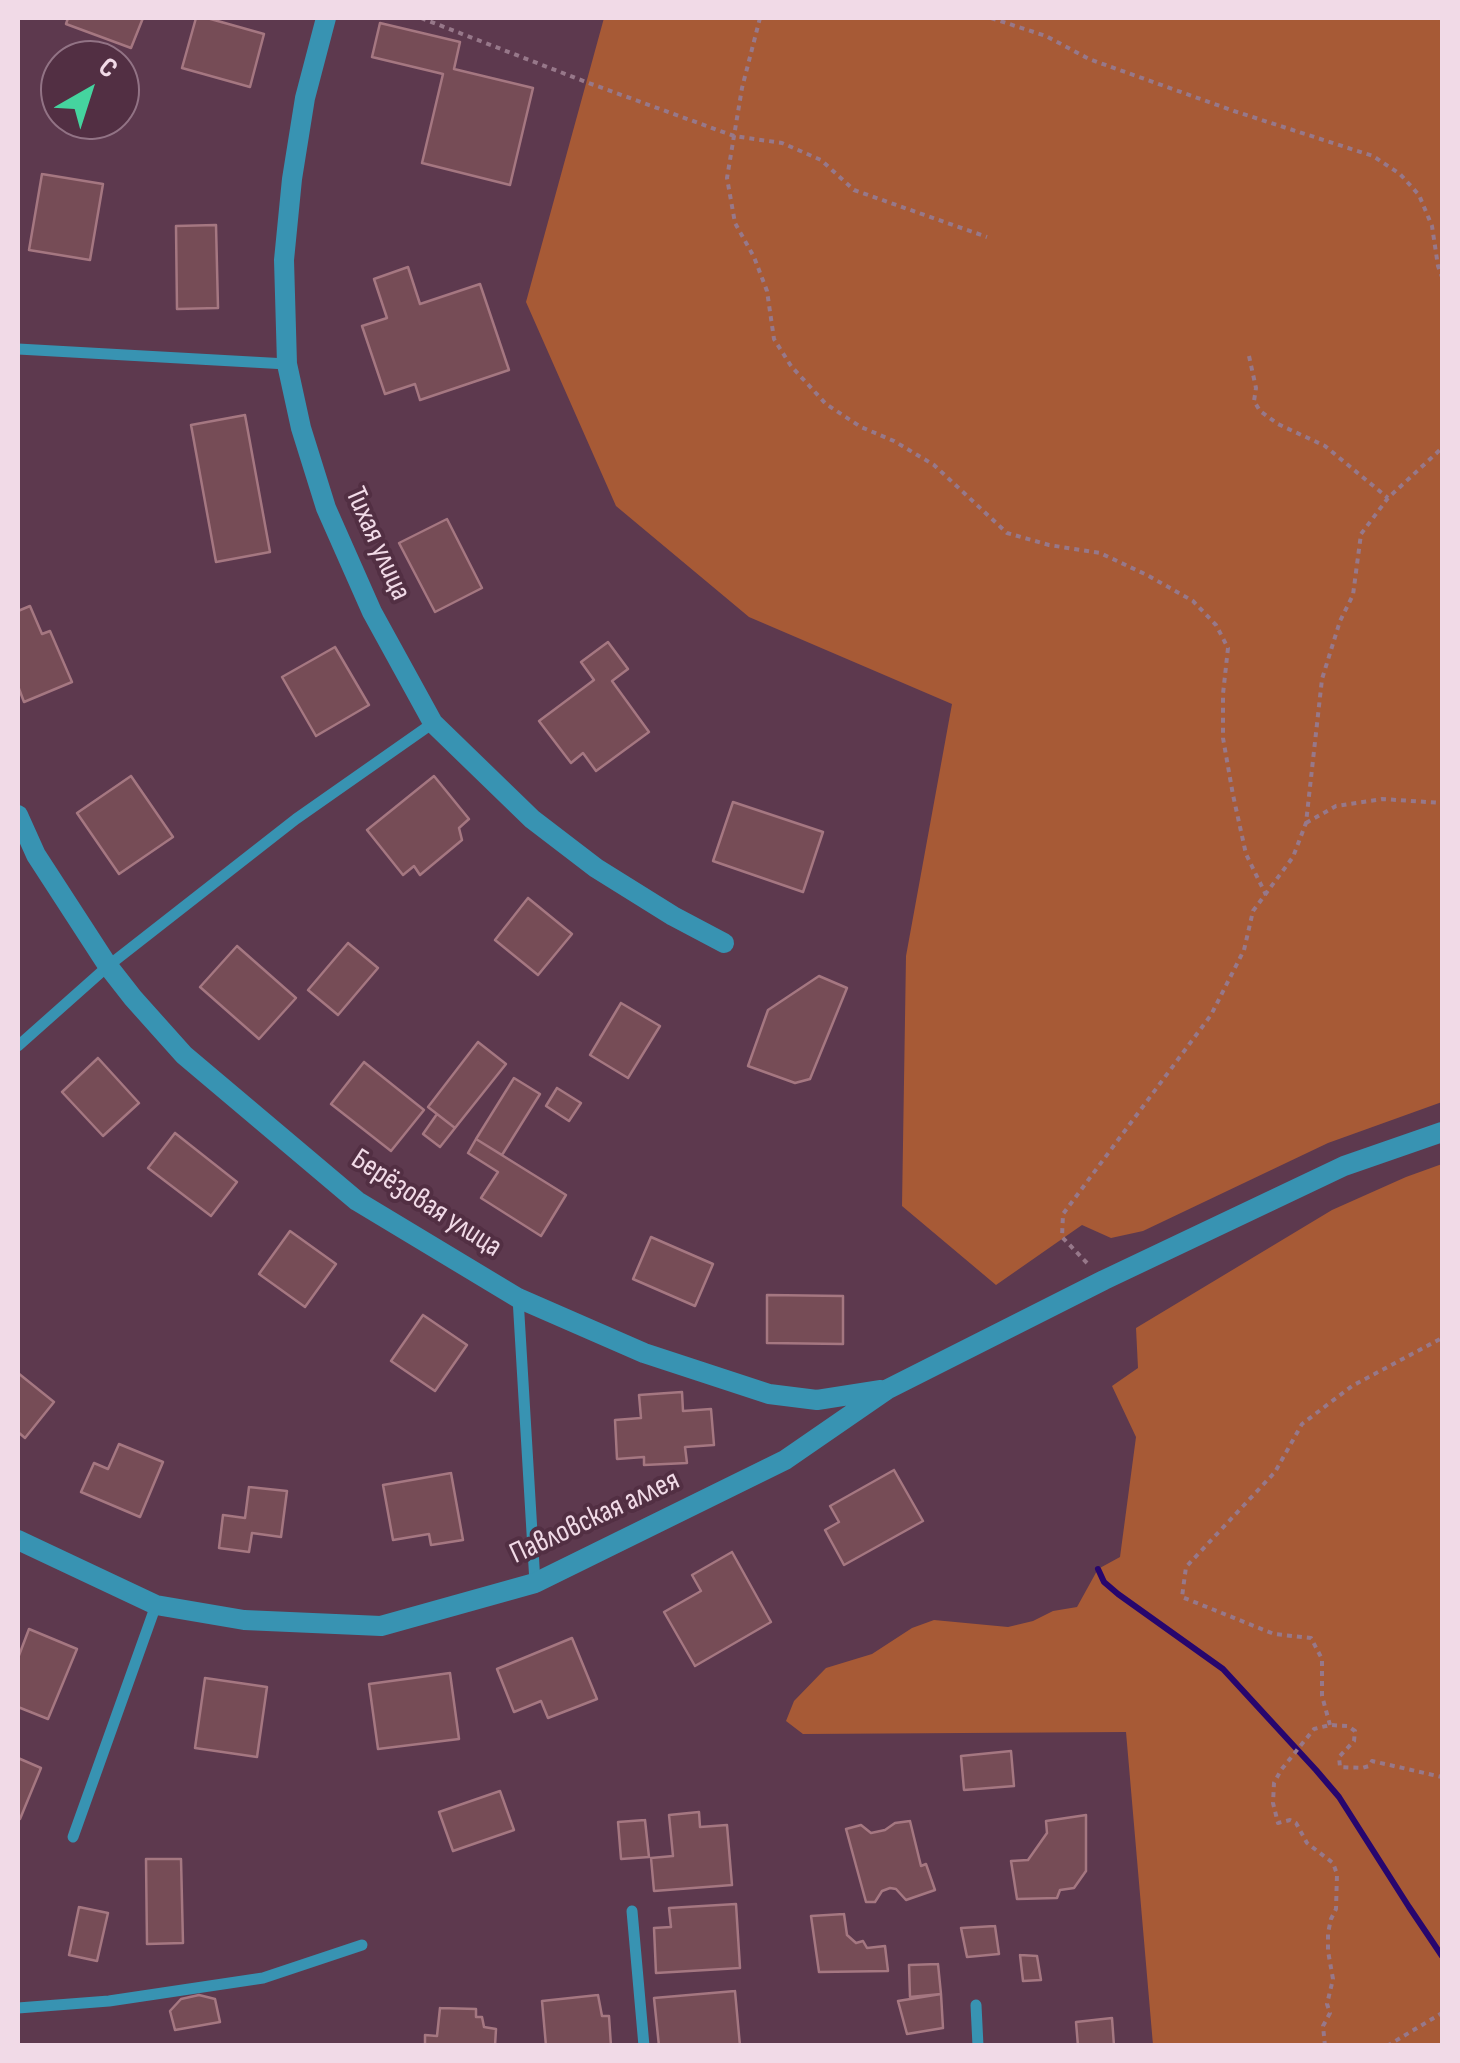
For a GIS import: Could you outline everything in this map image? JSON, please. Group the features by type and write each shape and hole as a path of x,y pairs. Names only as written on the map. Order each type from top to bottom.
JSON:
{"street":[{"name":"Тихая улица","path":"326,18 305,98 284,260 288,364 301,428 326,508 372,612 434,723 532,819 596,868 724,943"},
{"name":"Берёзовая улица","path":"18,815 36,854 108,966 184,1055 356,1201 518,1298 644,1353 769,1394 817,1400 888,1389"},
{"path":"888,1389 1104,1280 1344,1166 1442,1132"},
{"name":"Павловская аллея","path":"18,1540 156,1605 244,1620 381,1626 535,1583 785,1460 888,1389"}],"lane":[{"path":"18,348 288,364"},
{"path":"18,1046 108,966 296,819 434,723"},
{"path":"518,1298 535,1583"},
{"path":"73,1837 156,1605"},
{"path":"632,1911 644,2046"},
{"path":"18,2008 110,2001 263,1978 362,1945"},
{"path":"976,2005 978,2046"}],"path":[{"path":"421,18 734,136 782,143 821,160 854,190 987,237"},
{"path":"760,18 742,88 727,178 734,223 754,257 767,291 774,339 791,366 826,404 934,465 1007,533 1048,545 1100,553 1194,601 1216,625 1228,648 1223,738 1230,776 1246,854 1266,895"},
{"path":"991,18 1046,36 1089,59 1372,156 1400,174 1419,195 1432,226 1442,277"},
{"path":"1249,356 1256,388 1254,401 1260,412 1325,446 1388,498"},
{"path":"1104,1280 1062,1237 1062,1214 1210,1015 1244,950 1253,911 1293,856 1306,823 1322,679 1340,621 1353,595 1361,534 1388,498 1442,448"},
{"path":"1306,823 1336,806 1382,800 1442,804"},
{"path":"1330,1725 1322,1696 1322,1659 1312,1638 1274,1634 1182,1597 1186,1568 1275,1472 1302,1424 1352,1386 1442,1338"},
{"path":"1325,2046 1324,2026 1330,2013 1327,2004 1333,1979 1328,1932 1336,1909 1338,1874 1333,1863 1308,1843 1296,1823 1278,1823 1273,1804 1274,1782 1314,1728 1330,1725 1348,1726 1355,1731 1354,1742 1339,1757 1340,1767 1362,1768 1372,1761 1442,1777"},
{"path":"1387,2046 1442,2013"}],"shaded area":[{"path":"604,18 1442,18 1442,1102 1328,1143 1143,1231 1111,1238 1082,1225 996,1285 902,1206 906,956 952,704 749,617 616,506 526,302"},
{"path":"1442,1164 1442,2045 1153,2045 1126,1732 803,1734 786,1721 794,1701 826,1668 872,1654 912,1628 934,1620 1008,1627 1077,1607 1098,1569 1120,1557 1136,1437 1112,1386 1138,1368 1136,1328 1332,1210"}],"building":[{"path":"68,18 143,18 134,40 109,40 66,24"},
{"path":"196,18 264,34 250,87 182,68"},
{"path":"380,23 460,42 454,69 533,88 510,185 422,163 443,74 372,57"},
{"path":"42,174 103,184 90,260 29,250"},
{"path":"216,225 218,308 177,309 176,226"},
{"path":"408,267 420,304 480,284 509,370 420,400 415,384 385,394 362,326 387,318 374,279"},
{"path":"245,415 270,552 216,562 191,425"},
{"path":"447,519 482,588 435,612 399,543"},
{"path":"30,606 42,634 50,631 72,682 24,702 18,686 18,611"},
{"path":"608,642 628,669 612,681 649,732 596,771 583,753 571,763 539,721 594,680 581,662"},
{"path":"335,647 369,705 316,736 282,677"},
{"path":"131,776 173,837 119,874 77,813"},
{"path":"434,776 469,819 459,828 462,840 420,875 414,866 403,875 367,830"},
{"path":"733,802 823,832 803,892 713,861"},
{"path":"528,898 572,934 538,975 495,940"},
{"path":"348,943 378,968 338,1015 308,990"},
{"path":"237,946 296,998 259,1039 200,987"},
{"path":"819,976 847,988 810,1079 795,1083 748,1066 768,1010"},
{"path":"621,1003 660,1026 628,1078 590,1055"},
{"path":"478,1042 506,1064 455,1128 428,1107"},
{"path":"98,1058 139,1103 103,1136 62,1092"},
{"path":"364,1062 424,1110 391,1151 331,1104"},
{"path":"514,1078 540,1094 502,1155 476,1139"},
{"path":"557,1088 581,1103 569,1121 546,1106"},
{"path":"437,1114 455,1128 440,1147 423,1134"},
{"path":"175,1133 237,1182 211,1216 148,1168"},
{"path":"476,1139 566,1195 541,1236 481,1198 498,1172 468,1153"},
{"path":"290,1231 336,1264 305,1307 259,1274"},
{"path":"651,1237 713,1264 695,1306 633,1279"},
{"path":"767,1295 843,1296 843,1344 767,1343"},
{"path":"423,1315 467,1345 435,1391 391,1361"},
{"path":"18,1373 54,1402 25,1438 18,1432"},
{"path":"682,1392 683,1411 711,1409 714,1445 685,1447 687,1463 644,1465 644,1457 617,1459 615,1420 641,1418 639,1395"},
{"path":"119,1444 163,1462 140,1517 81,1492 94,1463 108,1469"},
{"path":"894,1470 923,1521 844,1565 825,1530 839,1522 830,1506"},
{"path":"451,1473 463,1540 431,1545 429,1534 393,1540 383,1485"},
{"path":"249,1487 287,1491 281,1537 252,1533 249,1552 219,1548 223,1515 245,1518"},
{"path":"732,1552 771,1622 695,1666 664,1612 701,1591 692,1575"},
{"path":"29,1629 77,1649 48,1719 18,1707 18,1658"},
{"path":"572,1638 597,1699 548,1718 541,1701 514,1712 497,1669"},
{"path":"450,1673 459,1739 378,1749 369,1684"},
{"path":"205,1678 267,1687 257,1757 195,1748"},
{"path":"1011,1751 1014,1786 964,1790 961,1756"},
{"path":"18,1758 41,1768 20,1819 18,1818"},
{"path":"500,1791 514,1830 453,1851 439,1812"},
{"path":"699,1812 700,1827 727,1825 732,1885 654,1891 651,1858 673,1856 669,1815"},
{"path":"1086,1815 1086,1871 1074,1888 1060,1890 1057,1898 1017,1899 1011,1861 1028,1860 1047,1833 1046,1821"},
{"path":"645,1820 649,1857 621,1859 618,1822"},
{"path":"910,1821 921,1866 926,1864 935,1890 906,1900 890,1888 882,1891 875,1902 866,1902 846,1829 861,1825 871,1833"},
{"path":"146,1859 181,1859 183,1943 147,1944"},
{"path":"736,1904 740,1968 656,1973 654,1928 671,1927 669,1908"},
{"path":"79,1907 108,1913 97,1961 69,1955"},
{"path":"844,1914 847,1935 856,1943 863,1941 867,1948 885,1946 888,1971 819,1972 811,1916"},
{"path":"995,1926 999,1954 967,1957 961,1928"},
{"path":"1020,1955 1037,1956 1041,1980 1023,1981"},
{"path":"938,1964 941,1994 910,1997 909,1965"},
{"path":"735,1991 740,2046 659,2046 654,1998"},
{"path":"941,1994 943,2028 907,2034 898,2001"},
{"path":"199,1995 215,1999 220,2022 175,2030 170,2011 181,1999"},
{"path":"598,1995 602,2016 609,2016 611,2046 546,2046 542,2001"},
{"path":"440,2008 476,2009 476,2017 482,2017 484,2027 496,2029 495,2046 425,2046 425,2035 437,2036"},
{"path":"1112,2018 1114,2046 1078,2046 1076,2022"}],"waterway":[{"path":"1098,1569 1104,1582 1118,1594 1223,1669 1316,1770 1339,1797 1442,1956"}]}
